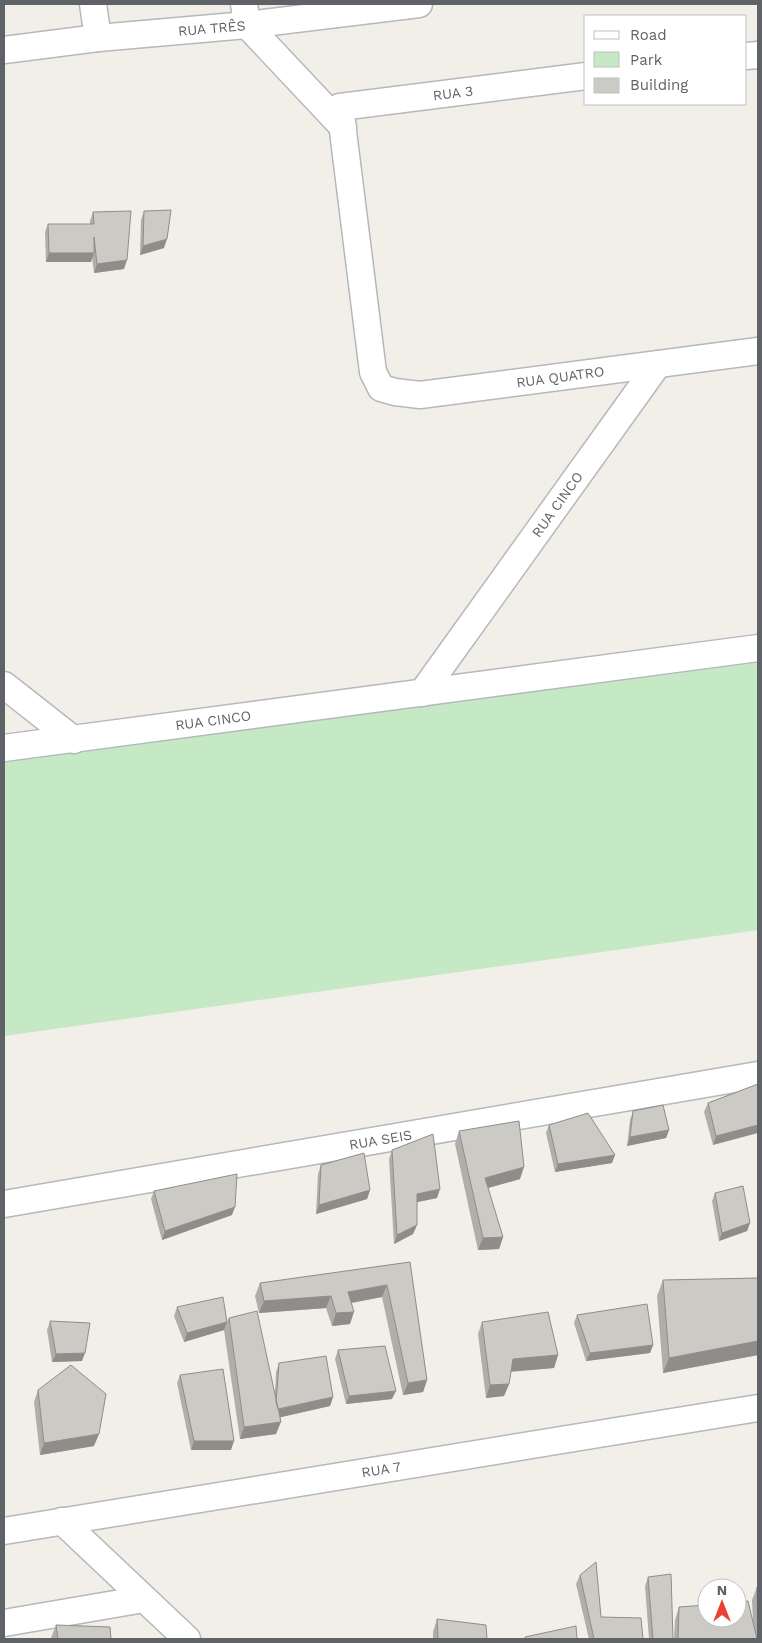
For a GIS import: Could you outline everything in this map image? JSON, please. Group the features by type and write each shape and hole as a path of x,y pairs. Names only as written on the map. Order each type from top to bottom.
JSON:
{"street":[{"path":"93,4 98,38"},
{"name":"RUA TRÊS","path":"4,50 98,38 246,14 419,4"},
{"path":"246,14 343,127"},
{"name":"RUA 3","path":"373,372 340,107 584,76"},
{"name":"RUA QUATRO","path":"373,372 381,388 420,395 758,350"},
{"name":"RUA CINCO","path":"422,693 658,364"},
{"name":"RUA CINCO","path":"4,748 758,648"},
{"path":"4,685 74,740"},
{"name":"RUA SEIS","path":"4,1204 758,1074"},
{"name":"RUA 7","path":"4,1531 758,1408"},
{"path":"62,1521 187,1639"},
{"path":"4,1623 144,1599"}],"green space":[{"path":"758,655 758,930 4,1036 4,743"}],"building":[{"path":"171,210 167,239 143,246 144,211"},
{"path":"131,211 127,260 97,264 94,237 94,253 49,253 48,224 94,224 93,212"},
{"path":"758,1084 758,1125 716,1136 708,1103"},
{"path":"663,1105 669,1130 630,1137 633,1111"},
{"path":"588,1113 615,1155 558,1164 549,1125"},
{"path":"519,1121 524,1167 485,1178 503,1237 483,1238 459,1131"},
{"path":"433,1134 440,1189 417,1194 417,1225 397,1235 392,1150"},
{"path":"364,1153 370,1190 319,1205 321,1165"},
{"path":"237,1174 235,1207 165,1231 154,1191"},
{"path":"743,1186 750,1223 722,1233 715,1193"},
{"path":"410,1262 427,1380 408,1383 387,1285 348,1292 354,1312 336,1313 331,1296 264,1301 260,1283"},
{"path":"758,1278 758,1341 669,1358 663,1280"},
{"path":"223,1297 227,1322 187,1333 177,1307"},
{"path":"647,1304 653,1345 590,1353 577,1315"},
{"path":"257,1311 281,1422 244,1427 229,1318"},
{"path":"548,1312 558,1355 513,1359 509,1384 490,1385 482,1322"},
{"path":"50,1321 90,1323 85,1353 56,1354"},
{"path":"385,1346 396,1391 349,1396 338,1350"},
{"path":"326,1356 333,1397 278,1409 276,1402 279,1363"},
{"path":"71,1365 106,1394 99,1434 44,1443 38,1390"},
{"path":"223,1369 234,1441 194,1441 180,1375"},
{"path":"596,1562 601,1617 641,1618 643,1639 594,1639 580,1575"},
{"path":"671,1574 673,1639 653,1639 648,1577"},
{"path":"757,1587 758,1587 758,1639"},
{"path":"747,1601 757,1639 678,1639 679,1607 697,1606 697,1628 747,1628"},
{"path":"437,1619 486,1625 487,1639 438,1639"},
{"path":"56,1625 110,1627 111,1639 58,1639"},
{"path":"576,1626 577,1639 525,1639 525,1637"}]}
